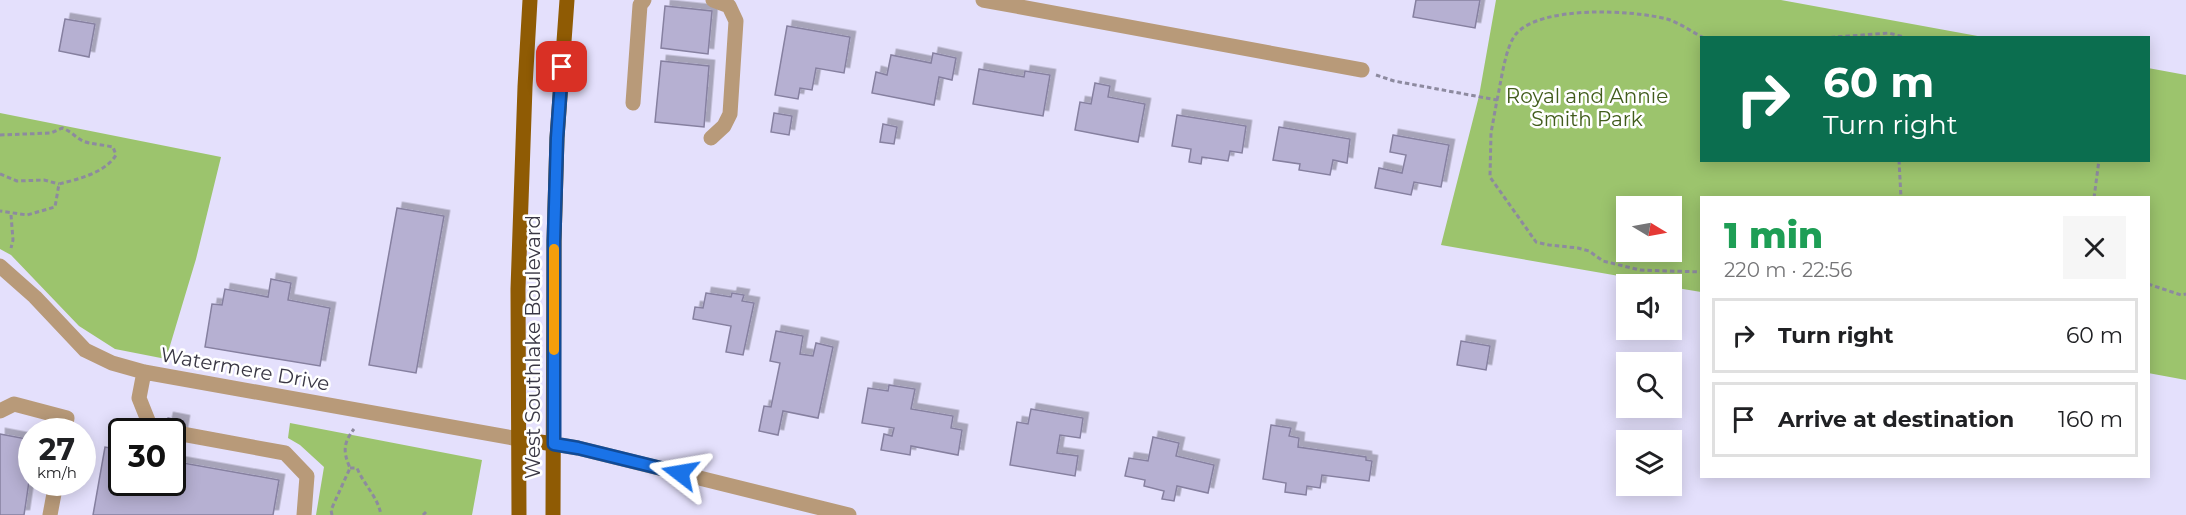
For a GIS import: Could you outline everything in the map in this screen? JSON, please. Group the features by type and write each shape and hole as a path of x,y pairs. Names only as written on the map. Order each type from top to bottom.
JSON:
{"main road":[{"name":"West Southlake Boulevard","path":"519,515 518,289 530,0"},
{"name":"West Southlake Boulevard","path":"553,515 554,241 557,138 567,0"},
{"path":"519,439 554,444"}],"street":[{"path":"633,104 640,5 644,0"},
{"path":"711,138 724,126 730,114 736,21 729,6 713,0"},
{"path":"983,0 1362,70"},
{"name":"Watermere Drive","path":"0,266 35,297 85,350 112,363 144,372 519,439"},
{"path":"144,372 139,398 147,418"},
{"path":"0,411 14,404 68,418"},
{"path":"186,435 285,453 307,476 304,515"},
{"path":"554,444 578,448 806,510 849,515"},
{"path":"50,515 54,496"}],"path":[{"path":"1700,36 1668,20 1605,11 1584,12 1536,22 1525,27 1514,36 1497,100 1491,133 1490,177 1536,242 1578,248 1589,251 1603,261 1640,270 1700,272"},
{"path":"1849,36 1889,33 1902,36"},
{"path":"1362,70 1395,81 1497,100"},
{"path":"0,135 51,133 62,128 73,132 85,143 113,147 116,155 111,164 78,179 59,184 44,180 17,181 0,174"},
{"path":"1899,162 1901,196"},
{"path":"2094,196 2099,162"},
{"path":"0,211 27,215 55,207 59,184"},
{"path":"10,214 14,240 11,248"},
{"path":"2150,285 2181,295 2186,294"},
{"path":"332,515 331,510 350,468 344,452 346,440 354,429"},
{"path":"350,468 357,468 364,483 374,496 381,515"}],"green space":[{"name":"Royal and Annie Smith Park","path":"1496,0 1781,0 1978,36 1700,36 1700,162 2150,162 2150,68 2186,75 2186,380 2150,373 2150,196 1700,196 1700,292 1682,289 1682,274 1616,275 1441,245 1479,96"},
{"path":"0,113 221,157 196,259 166,359 115,349 79,326 11,255 0,249"},
{"path":"290,423 482,460 472,515 316,515 324,467 300,445 288,438"}],"building":[{"path":"1416,0 1480,0 1475,28 1413,17"},
{"path":"665,6 712,11 708,54 661,48"},
{"path":"65,19 95,24 89,57 59,51"},
{"path":"787,26 850,37 844,73 816,68 812,90 800,88 798,99 775,95"},
{"path":"933,53 956,58 952,80 939,77 934,105 872,93 876,72 887,75 891,55 931,63"},
{"path":"661,61 709,66 704,127 655,122"},
{"path":"979,69 1024,77 1025,71 1050,75 1043,116 973,104"},
{"path":"1095,83 1110,86 1108,97 1145,104 1138,142 1075,130 1080,102 1091,104"},
{"path":"774,113 792,116 789,135 771,132"},
{"path":"1177,115 1246,126 1242,153 1230,151 1228,161 1202,157 1201,164 1189,162 1191,149 1172,146"},
{"path":"883,124 897,127 894,144 880,142"},
{"path":"1279,127 1350,139 1347,163 1333,160 1330,175 1299,170 1300,164 1273,160"},
{"path":"1393,135 1449,145 1441,187 1414,182 1411,195 1375,188 1379,168 1402,173 1406,155 1390,152"},
{"path":"397,208 444,216 416,373 369,365"},
{"path":"271,279 291,283 288,300 330,308 320,366 205,347 212,304 222,305 225,289 268,297"},
{"path":"706,293 731,297 732,293 744,295 742,301 754,303 743,355 726,352 731,326 693,319 695,307 703,308"},
{"path":"776,331 803,336 800,354 813,356 816,343 833,347 818,418 783,411 778,435 759,431 764,406 771,407 780,363 770,361"},
{"path":"1461,341 1490,346 1486,370 1457,365"},
{"path":"889,385 915,389 911,409 953,416 951,428 962,430 958,455 911,446 910,455 881,450 884,434 892,436 894,428 862,423 868,388 888,391"},
{"path":"1031,409 1083,418 1080,438 1060,435 1057,453 1078,456 1075,476 1010,465 1017,422 1028,424"},
{"path":"1271,425 1291,428 1289,436 1299,438 1298,447 1366,457 1366,460 1372,461 1369,481 1322,475 1320,488 1307,486 1306,495 1285,492 1286,483 1263,479"},
{"path":"0,434 18,437 18,496 27,496 24,515 0,515"},
{"path":"1153,437 1179,443 1176,456 1214,465 1208,493 1177,486 1174,501 1162,499 1164,491 1144,486 1145,480 1125,476 1129,458 1148,461"},
{"path":"105,447 108,448 108,496 186,496 186,464 279,480 273,515 93,515"}],"slow traffic":[{"path":"554,249 554,350"}],"route":[{"path":"562,67 554,241 554,444 680,473"}]}
